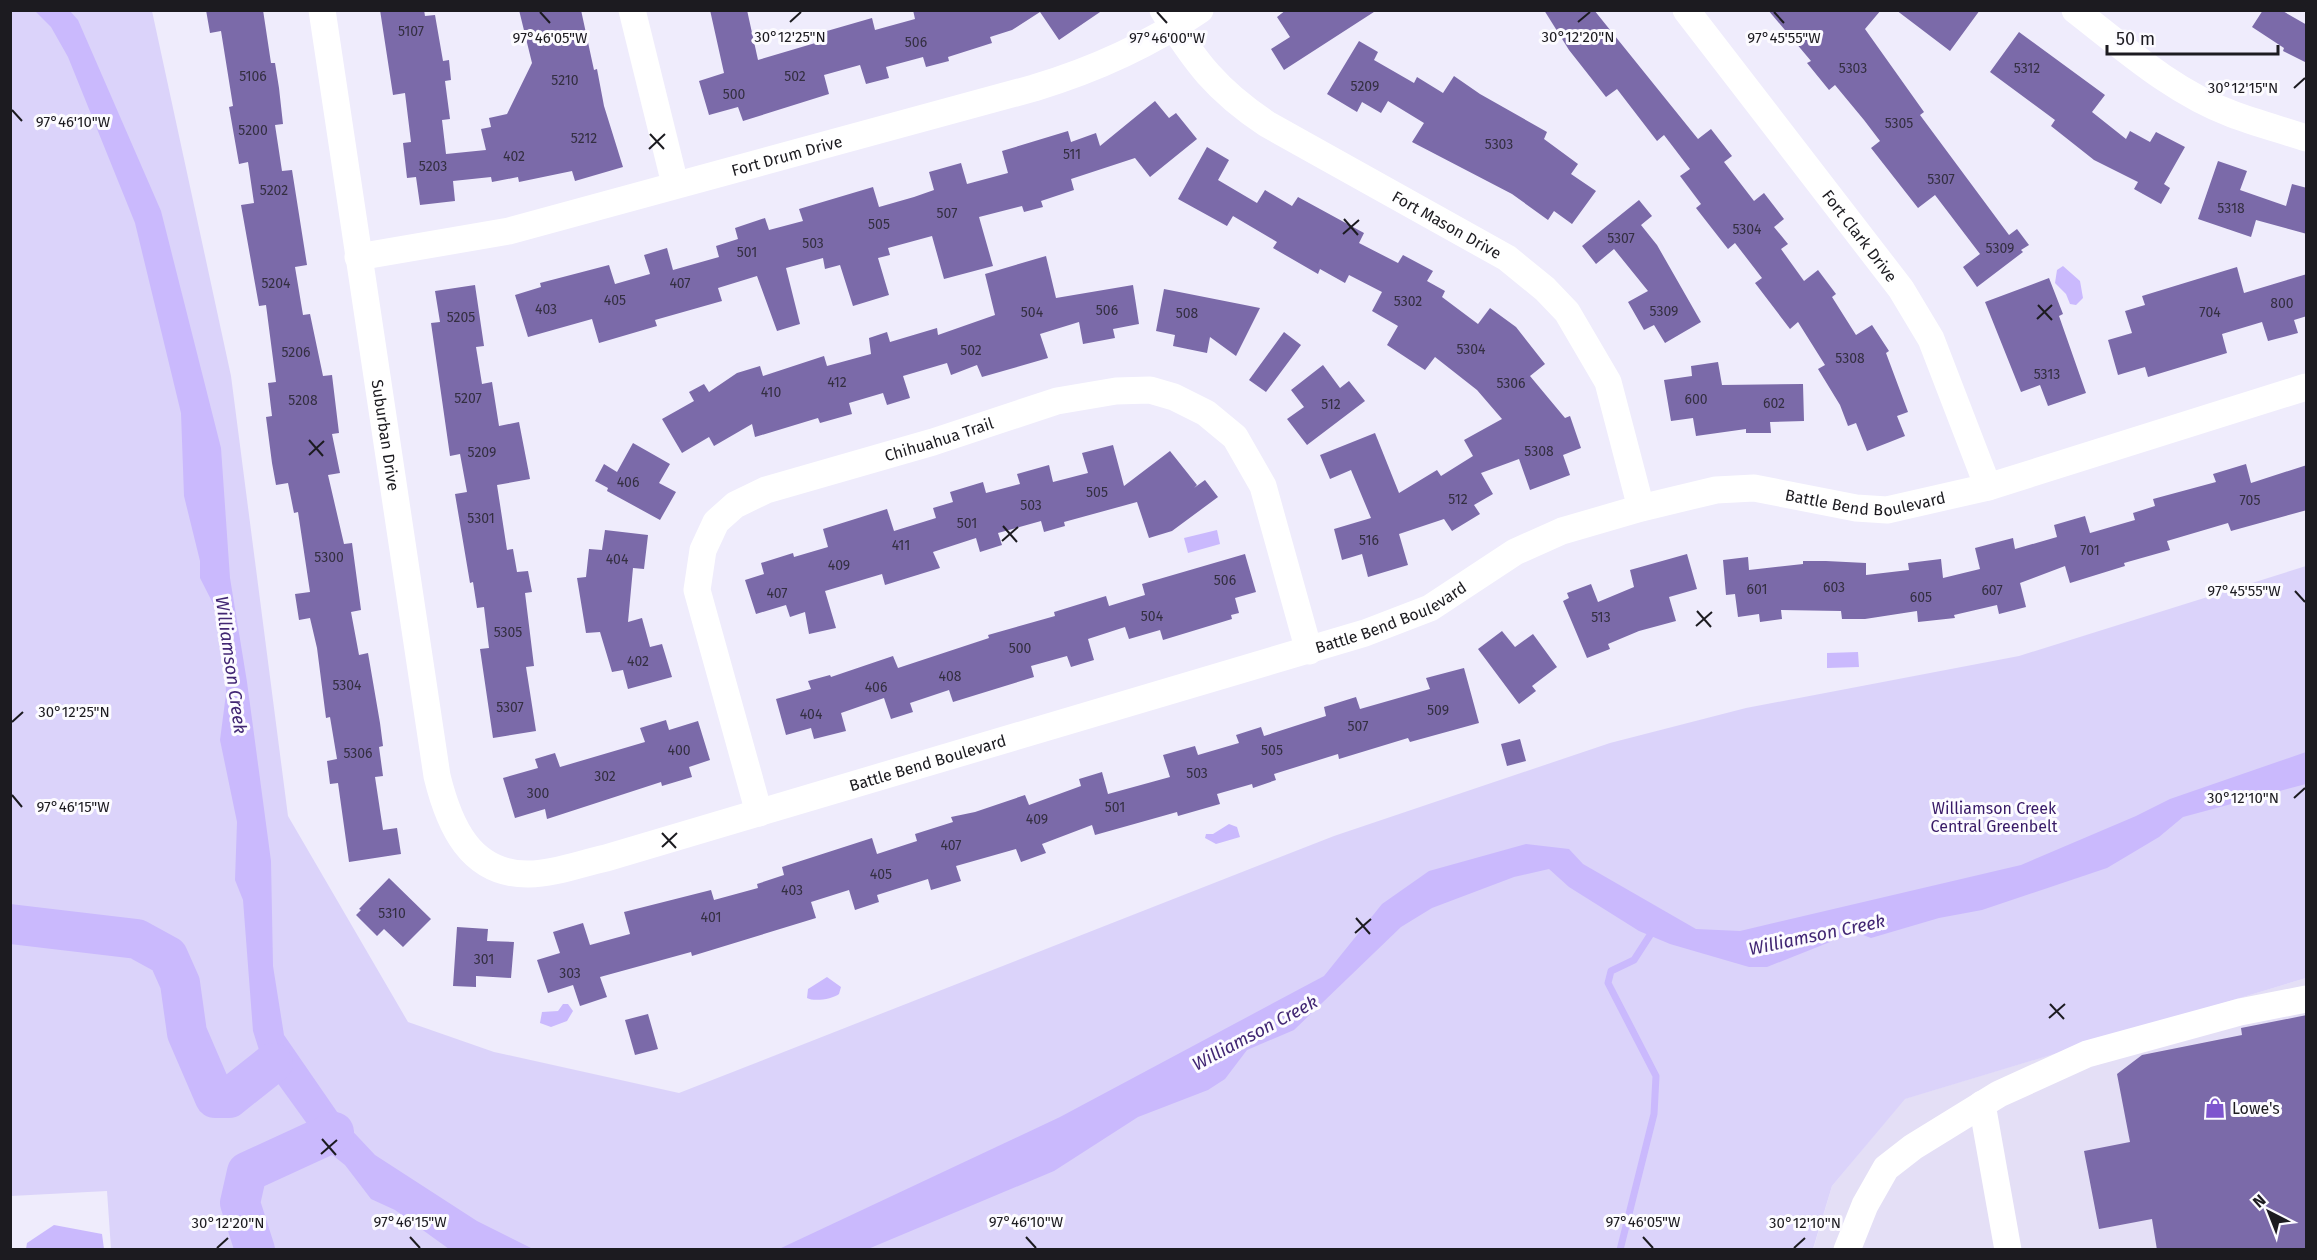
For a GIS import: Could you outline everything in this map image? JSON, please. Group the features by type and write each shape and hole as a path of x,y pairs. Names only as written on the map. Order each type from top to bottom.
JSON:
{"street":[{"name":"Suburban Drive","path":"322,10 436,776 445,810 454,828 474,853"},
{"path":"632,10 675,184"},
{"name":"Fort Drum Drive","path":"358,257 508,231 1086,72 1169,19 1200,10"},
{"name":"Fort Clark Drive","path":"1686,10 1901,289 1930,339 1989,487"},
{"path":"2075,10 2155,71 2203,100 2231,114 2307,138"},
{"name":"Fort Mason Drive","path":"1169,19 1208,76 1235,103 1267,124 1507,258 1545,289 1567,312 1608,382 1641,508"},
{"name":"Battle Bend Boulevard","path":"474,853 491,866 508,873 532,874 606,858 1309,651 1430,608 1515,552 1562,531 1641,508 1716,490 1754,488 1856,508 1887,510 1989,487 2307,387"},
{"name":"Chihuahua Trail","path":"759,813 697,590 703,550 716,522 735,505 766,490 933,442 1057,401 1116,391 1150,390 1174,397 1206,412 1235,437 1263,486 1309,651"},
{"path":"1847,1250 1866,1205 1886,1168 1913,1147 1982,1104 2087,1054 2240,1012 2307,999"},
{"path":"1982,1104 2008,1250"}],"shaded area":[{"path":"2306,978 2306,1249 1813,1250 1832,1186 1904,1099"}],"green space":[{"name":"Williamson Creek Central Greenbelt","path":"10,11 152,11 231,376 288,816 408,1022 494,1052 679,1093 1334,836 1610,743 1746,708 2019,656 2306,566 2306,978 1905,1099 1832,1186 1813,1249 111,1249 107,1191 11,1196"}],"water":[{"name":"Williamson Creek","path":"35,11 70,11 78,20 161,211 221,448 230,578 247,682 271,861 273,966 284,1035 344,1122 375,1155 477,1221 533,1249 449,1249 395,1210 371,1199 345,1165 326,1150 274,1078 260,1053 253,1031 243,900 235,880 237,822 220,740 226,694 224,625 200,578 200,561 184,496 181,413 135,223 68,57 51,27"},
{"path":"2063,266 2080,281 2083,298 2076,305 2070,304 2066,294 2055,283 2057,270"},
{"path":"1217,530 1220,544 1188,553 1184,538"},
{"path":"1858,652 1859,667 1827,668 1827,653"},
{"name":"Williamson Creek","path":"2306,752 2306,784 2183,817 2159,837 2107,868 1982,910 1939,918 1871,938 1855,932 1767,967 1749,967 1670,944 1639,931 1569,887 1549,869 1514,877 1432,908 1401,927 1294,1030 1247,1050 1225,1079 1208,1090 1138,1117 1054,1171 868,1249 779,1249 1060,1117 1324,976 1382,904 1429,871 1526,844 1569,849 1583,864 1696,929 1740,931 2021,865 2170,799"},
{"path":"1229,824 1237,827 1240,837 1216,844 1205,838 1206,834 1213,834"},
{"path":"827,977 841,987 839,994 823,999 807,998 808,989"},
{"path":"563,1004 568,1004 573,1011 567,1021 551,1027 540,1023 542,1012 558,1011"},
{"path":"54,1225 102,1234 104,1249 26,1249 27,1243"}],"building":[{"path":"206,10 263,10 271,63 275,63 279,88 283,124 275,125 282,171 292,170 307,265 295,267 303,315 310,314 323,376 332,375 339,433 332,434 340,473 328,475 344,544 352,543 361,610 351,612 359,655 368,653 380,723 383,746 379,747 383,776 375,777 383,830 397,828 401,854 349,862 338,783 330,784 327,761 337,759 330,717 326,718 317,648 310,618 299,620 295,594 310,592 298,512 294,513 288,483 276,485 272,463 266,417 272,416 268,383 276,382 266,305 259,306 241,205 254,203 248,162 239,164 229,107 233,106 221,31 210,33"},
{"path":"380,10 424,10 425,16 435,15 443,61 449,60 451,80 445,81 450,119 442,120 446,154 486,150 481,129 491,127 489,118 507,114 532,63 519,10 581,10 594,70 597,69 604,106 623,167 575,181 572,171 519,182 518,177 492,182 491,177 453,181 455,201 420,205 416,177 407,178 403,143 411,142 405,93 393,95"},
{"path":"710,10 747,10 758,60 822,41 820,33 872,18 875,30 915,19 913,10 1103,10 1059,40 1040,12 1012,30 990,37 992,43 948,57 949,61 926,67 923,57 886,67 889,78 866,84 860,65 824,75 829,94 743,121 738,107 709,115 699,81 724,73"},
{"path":"1286,10 1377,10 1284,70 1271,49 1290,37 1277,17"},
{"path":"1544,10 1594,10 1698,139 1711,129 1732,156 1724,162 1754,201 1764,193 1784,219 1774,227 1788,244 1781,249 1804,281 1818,270 1836,294 1832,297 1856,335 1872,325 1889,351 1886,353 1908,412 1897,416 1905,436 1867,451 1856,423 1848,426 1840,405 1818,369 1825,365 1798,322 1790,329 1755,283 1762,278 1735,243 1728,249 1696,208 1701,204 1680,176 1690,169 1664,135 1657,141 1617,89 1606,97 1569,50"},
{"path":"1768,10 1881,10 1865,29 1924,112 1920,115 2009,235 2017,229 2029,245 2021,250 2023,252 1977,287 1963,267 1980,254 1935,195 1918,208 1871,148 1880,141 1835,85 1829,90 1807,63 1811,61"},
{"path":"1896,10 1980,10 1950,51"},
{"path":"2263,10 2281,10 2307,25 2307,63 2283,51 2284,48 2252,27"},
{"path":"2019,32 2105,95 2092,112 2126,139 2130,131 2150,142 2156,132 2185,147 2164,184 2170,188 2161,204 2134,189 2138,182 2094,160 2051,126 2055,120 1990,72"},
{"path":"1359,41 1378,52 1374,60 1414,83 1417,77 1443,93 1454,76 1480,94 1547,132 1544,139 1578,164 1571,174 1596,191 1572,224 1554,211 1548,220 1512,194 1412,142 1424,123 1388,101 1381,113 1362,102 1357,112 1327,94"},
{"path":"1155,101 1169,118 1176,113 1197,139 1150,177 1135,158 1071,179 1074,190 1041,201 1043,207 1024,212 1022,206 979,217 993,266 944,279 932,236 888,248 890,255 878,258 889,295 853,306 840,265 825,269 823,258 786,268 800,324 777,331 757,276 718,288 722,301 655,320 657,326 599,343 592,319 528,337 515,295 541,287 540,283 609,265 615,284 650,274 644,255 667,248 673,270 719,257 716,246 738,239 735,228 765,218 769,230 803,221 799,209 873,187 879,207 914,197 934,190 929,172 961,163 967,184 1008,173 1002,151 1068,131 1071,142 1096,133 1100,146"},
{"path":"1207,147 1229,160 1218,180 1257,203 1265,190 1292,206 1298,197 1364,233 1359,243 1398,263 1403,255 1433,271 1427,281 1445,291 1442,297 1478,324 1490,308 1516,327 1545,364 1530,376 1565,418 1570,416 1581,448 1563,455 1570,475 1530,490 1519,459 1481,473 1493,494 1474,505 1480,514 1452,531 1444,519 1399,534 1408,565 1368,577 1362,554 1342,560 1334,529 1371,518 1351,470 1330,479 1320,455 1375,433 1399,493 1437,470 1441,476 1473,456 1464,440 1502,419 1477,390 1435,357 1425,370 1387,345 1398,326 1372,311 1382,292 1349,275 1345,283 1320,269 1318,274 1273,248 1277,242 1233,216 1227,226 1178,199"},
{"path":"2218,161 2247,171 2240,190 2286,206 2292,184 2307,188 2307,234 2256,220 2251,237 2198,219"},
{"path":"1639,200 1652,216 1641,225 1657,245 1701,322 1665,343 1654,325 1644,330 1628,302 1648,291 1614,249 1596,264 1582,246"},
{"path":"1046,256 1056,298 1133,285 1139,324 1113,329 1115,338 1083,344 1079,322 1040,334 1048,358 982,377 977,365 951,375 947,363 903,376 910,398 887,405 883,393 849,403 852,414 820,423 818,418 755,437 752,424 714,446 709,437 682,453 662,419 694,401 689,392 704,384 709,392 737,373 760,366 763,376 824,356 827,366 871,354 869,338 887,332 890,342 937,328 938,335 995,315 985,274"},
{"path":"2237,267 2244,293 2307,274 2307,316 2294,320 2298,333 2268,341 2262,322 2222,334 2227,353 2148,377 2145,367 2118,375 2108,340 2132,333 2125,311 2145,305 2142,296"},
{"path":"2049,278 2063,314 2059,316 2086,393 2048,406 2040,385 2021,392 1985,302"},
{"path":"475,285 484,346 476,347 482,384 492,382 499,426 519,422 530,479 497,485 507,550 513,549 517,572 528,571 532,592 525,593 534,666 526,667 536,731 493,738 480,649 489,648 484,607 477,608 473,582 470,583 455,494 467,492 460,454 450,456 431,323 440,322 435,291"},
{"path":"1164,289 1260,308 1236,356 1210,337 1207,353 1173,346 1175,335 1156,331"},
{"path":"1284,332 1301,345 1266,392 1249,380"},
{"path":"1718,362 1722,385 1803,384 1804,421 1770,422 1771,433 1746,433 1746,429 1696,436 1693,418 1671,421 1664,380 1692,376 1691,366"},
{"path":"1323,365 1340,388 1349,381 1365,401 1307,445 1287,419 1304,407 1291,390"},
{"path":"633,443 670,464 659,483 676,492 660,520 607,491 608,488 595,481 604,464 617,472"},
{"path":"1113,445 1124,486 1170,451 1197,485 1194,488 1205,480 1218,497 1172,531 1149,538 1137,502 1064,522 1065,526 1044,532 1041,521 998,533 1002,545 980,552 976,538 933,552 940,568 885,585 882,574 825,591 836,628 809,634 805,612 790,617 786,605 756,614 745,580 764,574 761,563 793,553 794,557 828,547 823,529 887,509 894,531 936,518 933,508 953,502 950,492 983,482 986,493 1020,484 1017,474 1049,465 1053,482 1088,473 1082,453"},
{"path":"2246,464 2251,483 2307,465 2307,510 2231,531 2228,523 2167,541 2170,550 2124,563 2125,566 2070,583 2065,566 2020,583 2026,607 1999,614 1997,605 1954,615 1955,618 1918,622 1917,611 1865,619 1842,619 1841,611 1781,610 1782,619 1760,622 1759,614 1738,617 1735,594 1726,595 1723,560 1748,557 1749,570 1803,564 1803,561 1826,561 1866,563 1866,575 1909,570 1908,563 1941,559 1943,578 1980,569 1975,548 2013,538 2015,549 2057,537 2054,525 2085,516 2090,533 2135,520 2133,513 2155,506 2153,499 2216,482 2213,474"},
{"path":"605,530 648,535 644,569 633,568 628,622 642,618 650,647 662,644 672,677 628,689 623,670 612,672 600,632 586,633 577,578 586,577 589,549 602,550"},
{"path":"1245,554 1256,592 1235,598 1239,613 1231,615 1232,619 1163,640 1160,630 1129,639 1125,627 1088,639 1094,660 1071,667 1067,656 1031,666 1034,677 953,702 949,690 910,703 913,712 891,719 884,698 841,713 846,731 814,739 811,728 786,735 776,699 811,689 808,681 830,675 831,677 893,656 898,668 989,638 988,635 1055,616 1054,612 1106,596 1109,606 1145,595 1142,584"},
{"path":"1687,554 1697,589 1669,597 1676,621 1639,631 1608,644 1610,649 1587,658 1563,601 1569,598 1567,593 1591,584 1598,602 1634,587 1630,570"},
{"path":"1502,631 1515,647 1533,634 1557,667 1532,686 1536,691 1519,704 1478,649"},
{"path":"1464,668 1479,723 1410,742 1408,738 1339,759 1338,754 1274,774 1276,780 1253,788 1252,784 1217,794 1220,804 1178,816 1177,812 1095,835 1092,825 1042,844 1046,853 1021,862 1016,849 956,866 961,881 931,890 928,879 877,895 879,902 855,910 849,890 811,902 816,918 692,956 691,952 600,977 607,997 580,1006 573,985 548,993 537,960 560,953 553,932 583,923 590,945 630,934 624,912 711,890 714,900 758,888 757,884 784,875 782,867 872,838 877,854 917,841 915,834 953,822 951,817 975,812 1025,795 1029,805 1081,786 1079,779 1102,772 1108,794 1170,777 1163,755 1195,746 1198,755 1239,743 1236,735 1261,727 1264,736 1326,716 1324,707 1356,697 1360,709 1430,689 1426,678"},
{"path":"666,720 669,730 698,721 710,760 689,767 692,777 662,786 661,782 547,819 545,809 515,818 503,778 538,768 535,759 555,753 560,767 645,742 640,728"},
{"path":"1520,739 1526,761 1507,766 1501,744"},
{"path":"389,878 431,919 403,947 384,929 377,936 356,915"},
{"path":"457,927 488,929 487,941 514,942 511,978 476,976 476,987 453,986"},
{"path":"648,1014 658,1049 635,1055 625,1020"},
{"name":"Lowe's","path":"2307,1015 2307,1250 2157,1250 2152,1219 2099,1229 2084,1151 2130,1142 2117,1074 2142,1055 2242,1035 2241,1028"}],"waterway":[{"path":"10,924 137,939 168,956 180,983 187,1033 215,1098 229,1098 273,1063"},
{"path":"1620,1250 1654,1114 1656,1076 1608,983 1611,971 1634,960 1654,929"},
{"path":"255,1250 240,1203 247,1172 334,1132"}],"place":[{"name":"Lowe's","path":"2215,1108"}]}
